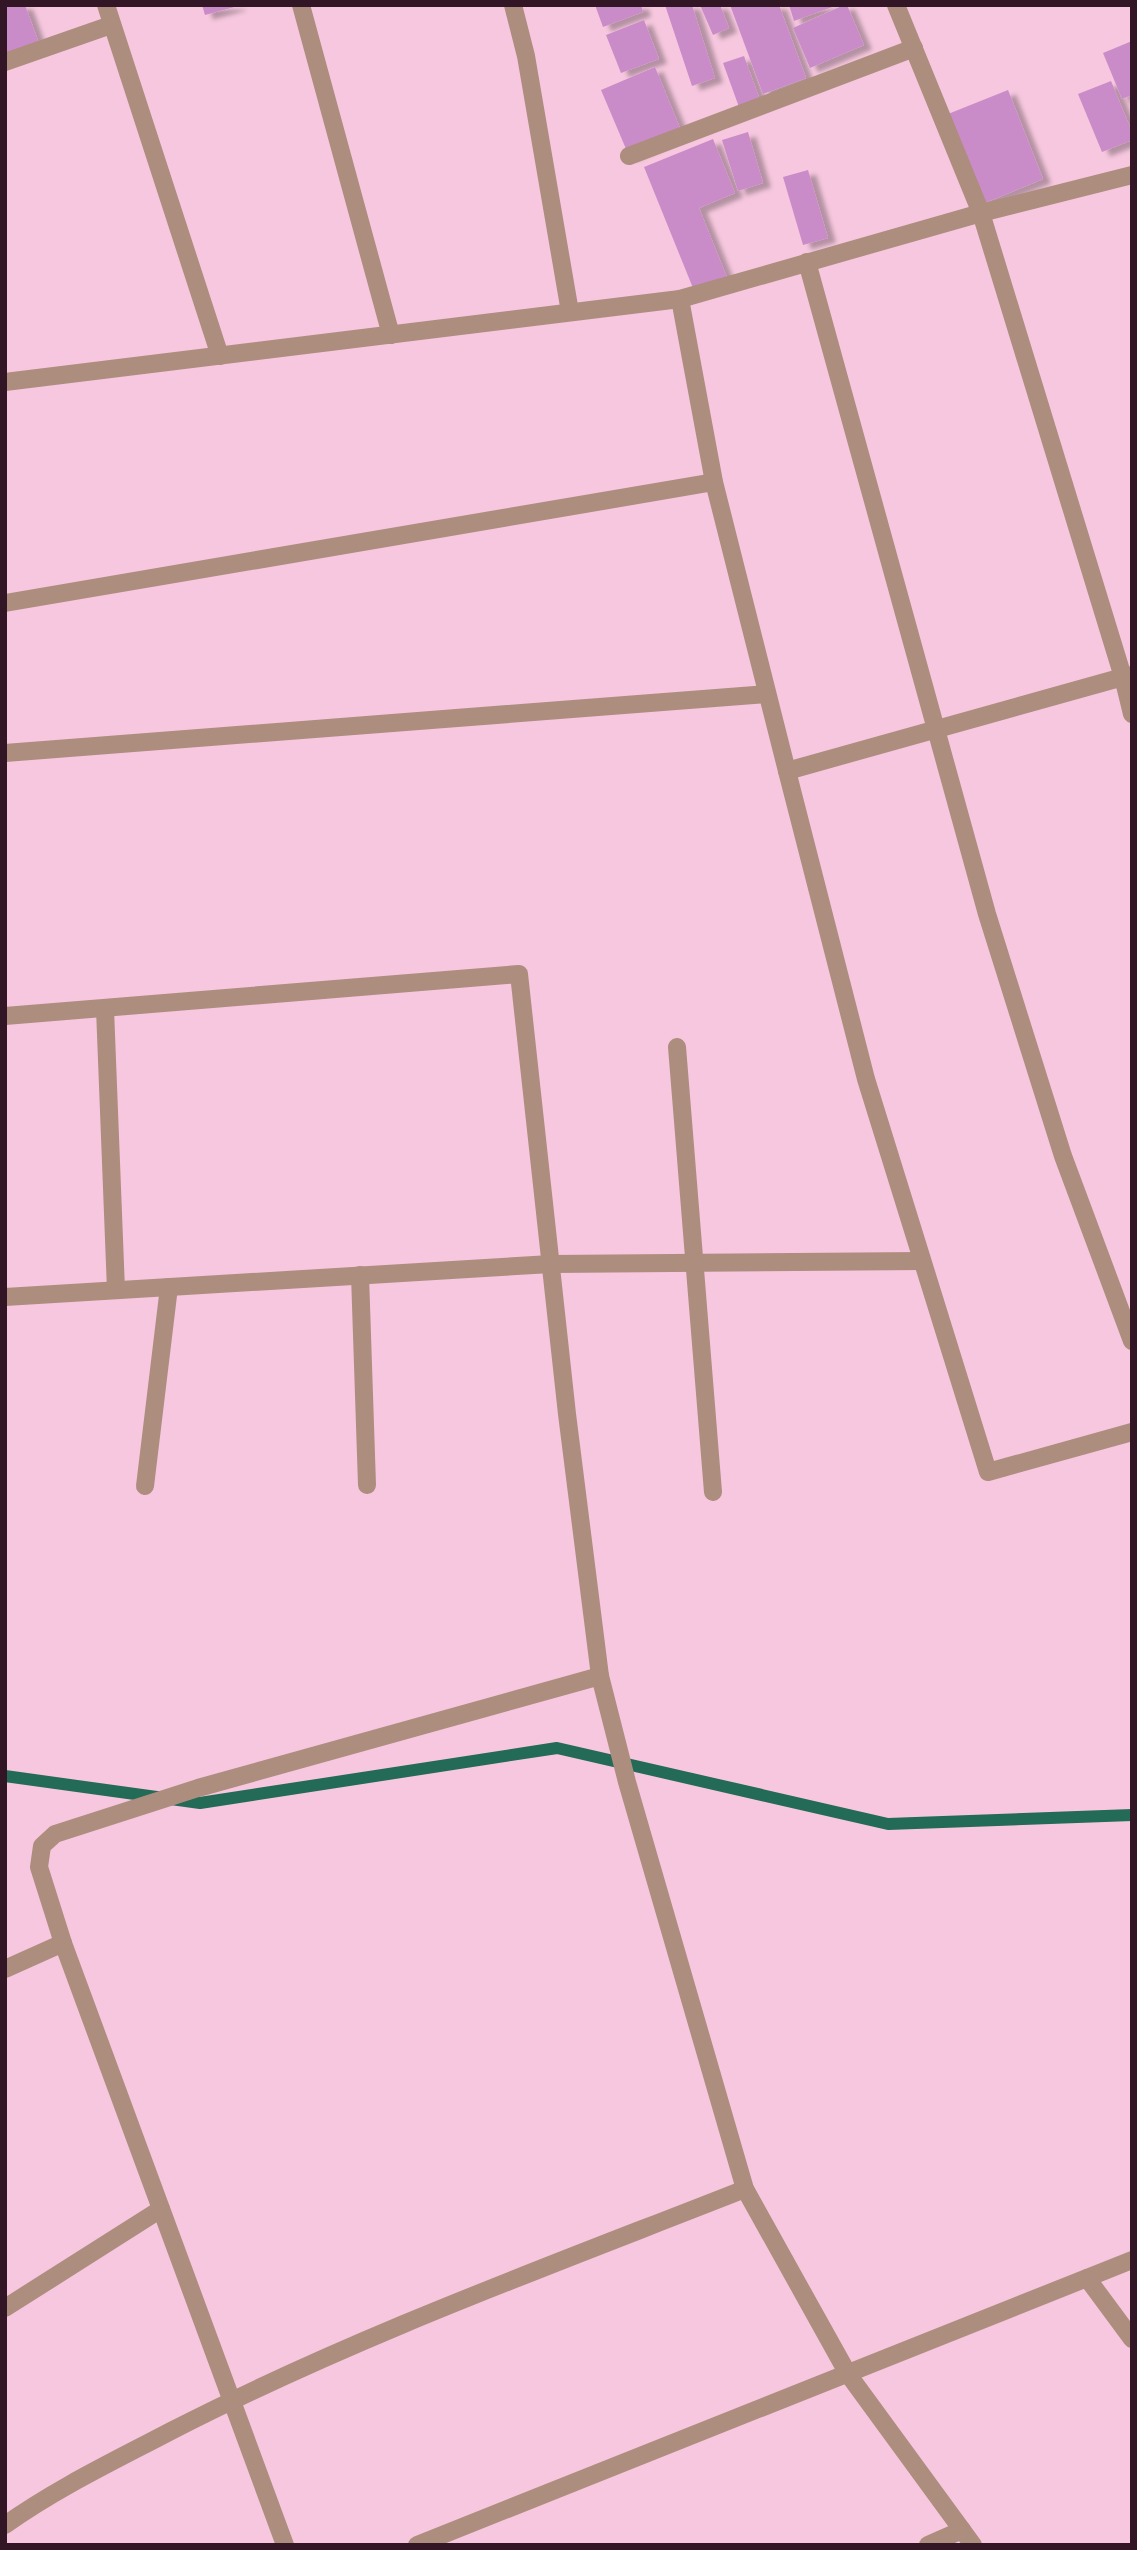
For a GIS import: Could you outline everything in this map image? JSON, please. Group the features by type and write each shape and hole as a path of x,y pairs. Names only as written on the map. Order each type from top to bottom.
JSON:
{"street":[{"path":"106,5 220,356"},
{"path":"301,5 391,335"},
{"path":"513,5 526,56 570,312"},
{"path":"896,5 981,213 1127,676 1132,714"},
{"path":"5,62 111,25"},
{"path":"629,156 914,48"},
{"path":"5,382 680,299 981,213 1132,175"},
{"path":"807,262 987,914 1059,1143 1132,1341"},
{"path":"680,299 714,482 866,1079 988,1472 1132,1432"},
{"path":"5,603 714,482"},
{"path":"787,771 1127,676"},
{"path":"5,753 768,694"},
{"path":"5,1016 519,974 600,1676 627,1782 746,2189 848,2374 973,2545"},
{"path":"105,1009 116,1290"},
{"path":"677,1047 713,1492"},
{"path":"5,1297 551,1264 922,1261"},
{"path":"360,1276 367,1485"},
{"path":"145,1486 169,1287"},
{"path":"285,2545 63,1943 39,1867 42,1846 55,1834 198,1788 600,1676"},
{"path":"5,1969 63,1943"},
{"path":"5,2525 67,2485 232,2400 361,2341 746,2189"},
{"path":"5,2308 161,2209"},
{"path":"417,2545 1132,2260"},
{"path":"1087,2278 1132,2339"},
{"path":"928,2545 962,2530"}],"building":[{"path":"5,5 25,5 40,46 5,59"},
{"path":"202,5 238,5 238,6 205,15"},
{"path":"595,5 641,5 643,12 603,27"},
{"path":"665,5 692,5 715,78 692,86"},
{"path":"700,5 720,5 729,28 713,35"},
{"path":"730,5 779,5 806,78 763,94"},
{"path":"789,5 835,5 835,6 794,21"},
{"path":"847,5 864,45 810,68 793,28"},
{"path":"644,20 659,59 621,73 606,35"},
{"path":"1132,41 1132,95 1122,99 1103,53"},
{"path":"744,56 760,100 739,107 723,63"},
{"path":"655,67 682,133 629,156 601,90"},
{"path":"1111,81 1132,132 1132,140 1102,152 1078,94"},
{"path":"1008,90 1043,179 980,205 943,116"},
{"path":"748,132 763,183 738,191 722,140"},
{"path":"713,139 735,193 699,208 728,280 695,293 644,167"},
{"path":"808,170 828,238 803,245 783,177"}],"waterway":[{"path":"5,1776 200,1803 557,1748 888,1824 1132,1815"}]}
